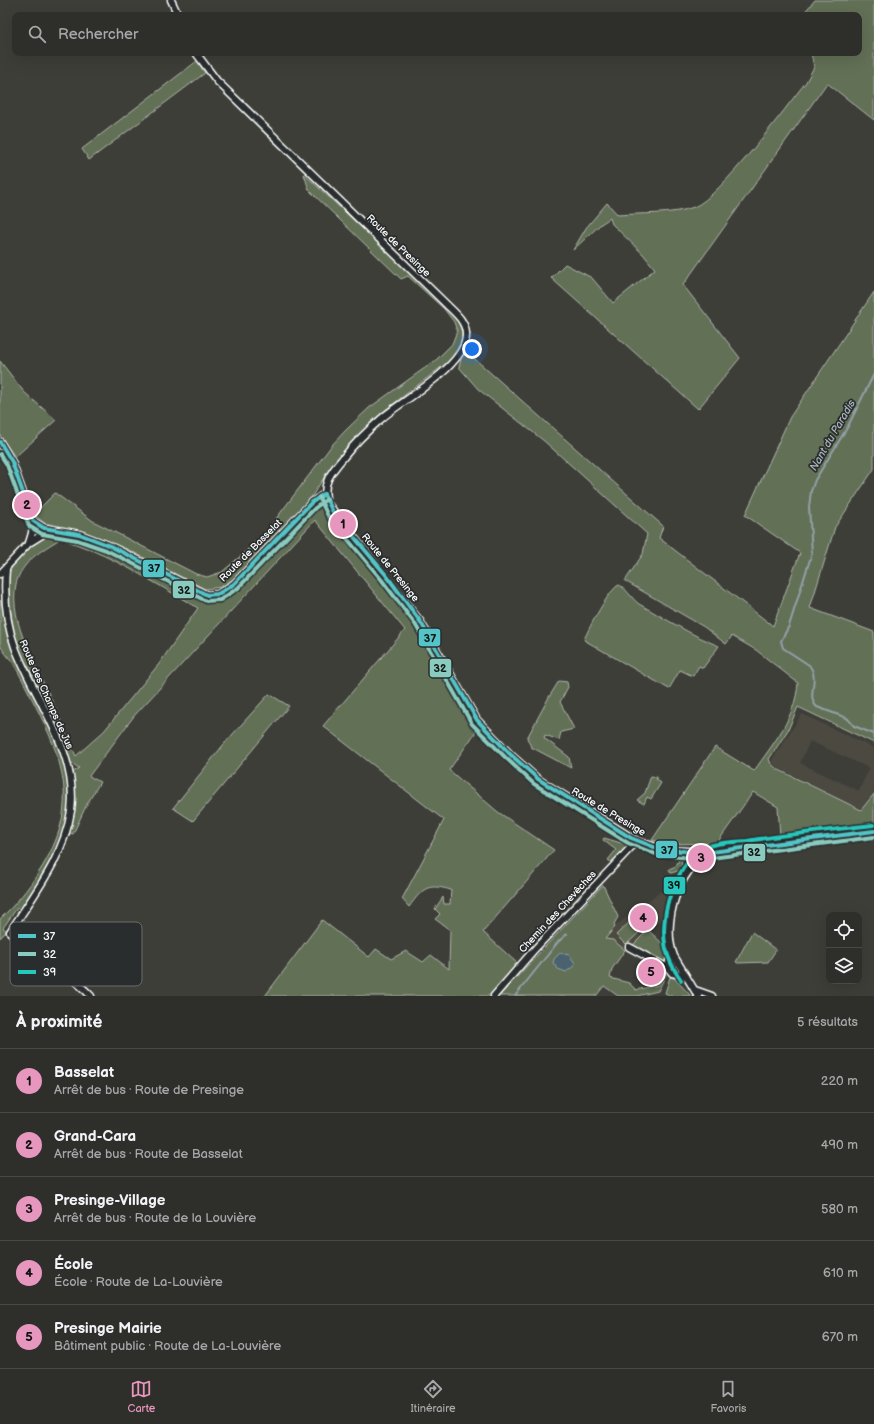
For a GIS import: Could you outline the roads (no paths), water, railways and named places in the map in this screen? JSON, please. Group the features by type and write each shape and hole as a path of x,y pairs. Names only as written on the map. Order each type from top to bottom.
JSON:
{"street":[{"path":"171,0 177,12"},
{"name":"Route de Presinge","path":"198,56 217,81 454,311 464,324 466,335 465,342 457,358 381,418 358,440 331,473 327,480 324,494 333,512 390,580 420,621 477,720 510,754 538,779 637,841 666,850 710,852 785,841 874,831"},
{"path":"0,442 12,462 33,521 29,543"},
{"name":"Route de Basselat","path":"33,521 50,530 79,534 108,545 200,592 214,595 234,584 311,503 324,494"},
{"path":"0,574 29,543 50,530"},
{"name":"Route des Champs de Jus","path":"6,569 5,586 12,638 61,747 69,775 72,796 67,828 55,860 16,922"},
{"path":"0,597 7,605"},
{"name":"Chemin des Chevêches","path":"494,996 533,951 637,841"},
{"path":"668,968 671,949 671,921 679,888 686,874 701,858 710,852"},
{"path":"629,947 668,968 676,974 686,976"},
{"path":"671,949 697,993 712,996"},
{"name":"Route des Champs de Jus","path":"80,986 91,996"}],"water":[{"path":"560,953 569,955 575,963 574,966 566,972 558,969 553,963 554,959"}],"waterway":[{"name":"Nant du Paradis","path":"874,374 847,428 815,480 811,491 809,507 812,553 789,626 781,641 783,648 809,665 814,676 812,697 817,707 847,718 854,726 874,734"},
{"path":"515,996 558,942 567,934"}],"place":[{"name":"Grand-Cara","path":"27,505"},
{"name":"Basselat","path":"343,524"},
{"name":"Presinge-Village","path":"701,858"},
{"name":"École","path":"643,918"},
{"name":"Presinge Mairie","path":"651,972"}]}
